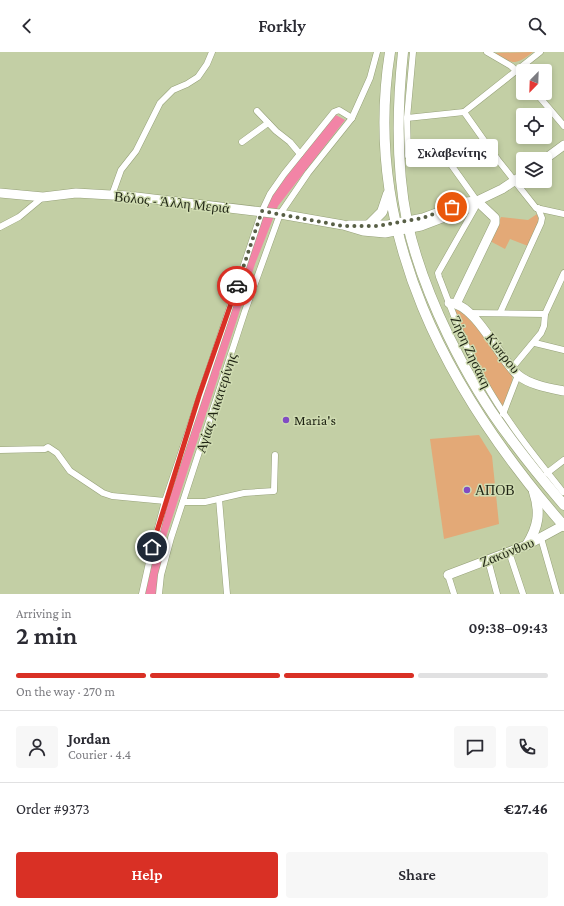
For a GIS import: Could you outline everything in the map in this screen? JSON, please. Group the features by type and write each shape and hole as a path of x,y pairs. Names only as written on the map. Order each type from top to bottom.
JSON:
{"main road":[{"path":"390,52 385,115 389,188 396,228 417,295 443,352 487,428 533,489 564,525"},
{"path":"403,52 398,134 400,169 408,225 425,279 460,359 510,439 564,506"},
{"path":"369,225 382,212 389,188"},
{"path":"527,545 536,529 538,520 538,505 533,489"}],"street":[{"path":"112,195 121,170 136,151 160,103 173,90 198,77 208,64 212,52"},
{"name":"Αγίας Αικατερίνης","path":"159,594 164,564 183,502 245,311 280,214 308,173 352,118 370,78 377,52"},
{"path":"413,52 407,118 408,156 442,152 477,201 495,218 496,223 453,303"},
{"path":"525,64 540,52"},
{"path":"490,53 516,69"},
{"path":"407,118 464,112 516,71"},
{"path":"542,100 564,126"},
{"path":"142,594 165,501 262,211 270,194 284,174 334,111 339,110 352,118"},
{"path":"257,111 282,137 290,142 300,154"},
{"path":"464,112 516,174"},
{"path":"242,142 268,123"},
{"path":"552,154 564,145"},
{"name":"Βόλος - Άλλη Μεριά","path":"0,193 43,197 76,193 112,195 262,211 343,226 365,232 408,225 466,202 477,201 516,180"},
{"path":"500,313 541,223 542,218 538,208 525,188"},
{"path":"0,227 19,217 43,197"},
{"name":"Ζήση Ζησάκη","path":"477,201 475,208 438,273 453,303 474,363 503,414 563,492"},
{"path":"538,208 564,214"},
{"name":"Βόλος - Άλλη Μεριά","path":"343,226 369,225 396,228"},
{"path":"512,368 534,343 543,330 546,314 564,273"},
{"name":"Κύπρου","path":"453,303 468,313 490,337 518,375 535,383 564,391"},
{"path":"468,313 546,314"},
{"path":"534,343 564,350"},
{"path":"503,414 518,375"},
{"path":"0,450 45,449 48,447 58,455 70,471 103,493 112,496 165,501"},
{"path":"183,502 219,500 244,493 274,491 275,454"},
{"path":"547,473 564,460"},
{"path":"219,500 227,594"},
{"name":"Ζακύνθου","path":"448,575 527,545 564,525"},
{"path":"541,538 558,594 564,592"},
{"path":"509,552 522,594"},
{"path":"488,560 497,594"},
{"path":"448,575 454,594"}],"shaded area":[{"path":"533,52 522,60 514,62 495,53"},
{"path":"334,114 345,120 278,206 255,264 165,540 156,594 145,594 162,522 267,202"},
{"path":"537,214 539,220 528,246 510,239 505,249 490,241 501,217 528,220"},
{"path":"459,309 497,350 509,369 512,376 512,384 502,409 473,356 455,310"},
{"name":"ΑΠΟΒ","path":"479,435 492,456 499,524 444,539 430,439"}],"way so far":[{"path":"237,286 262,211 343,226 358,224 378,226 423,218 452,207"}],"place":[{"name":"Σκλαβενίτης","path":"452,207"},
{"name":"Maria's","path":"286,420"},
{"name":"ΑΠΟΒ","path":"467,490"}],"route":[{"path":"152,547 165,501 199,396 237,286"}]}
